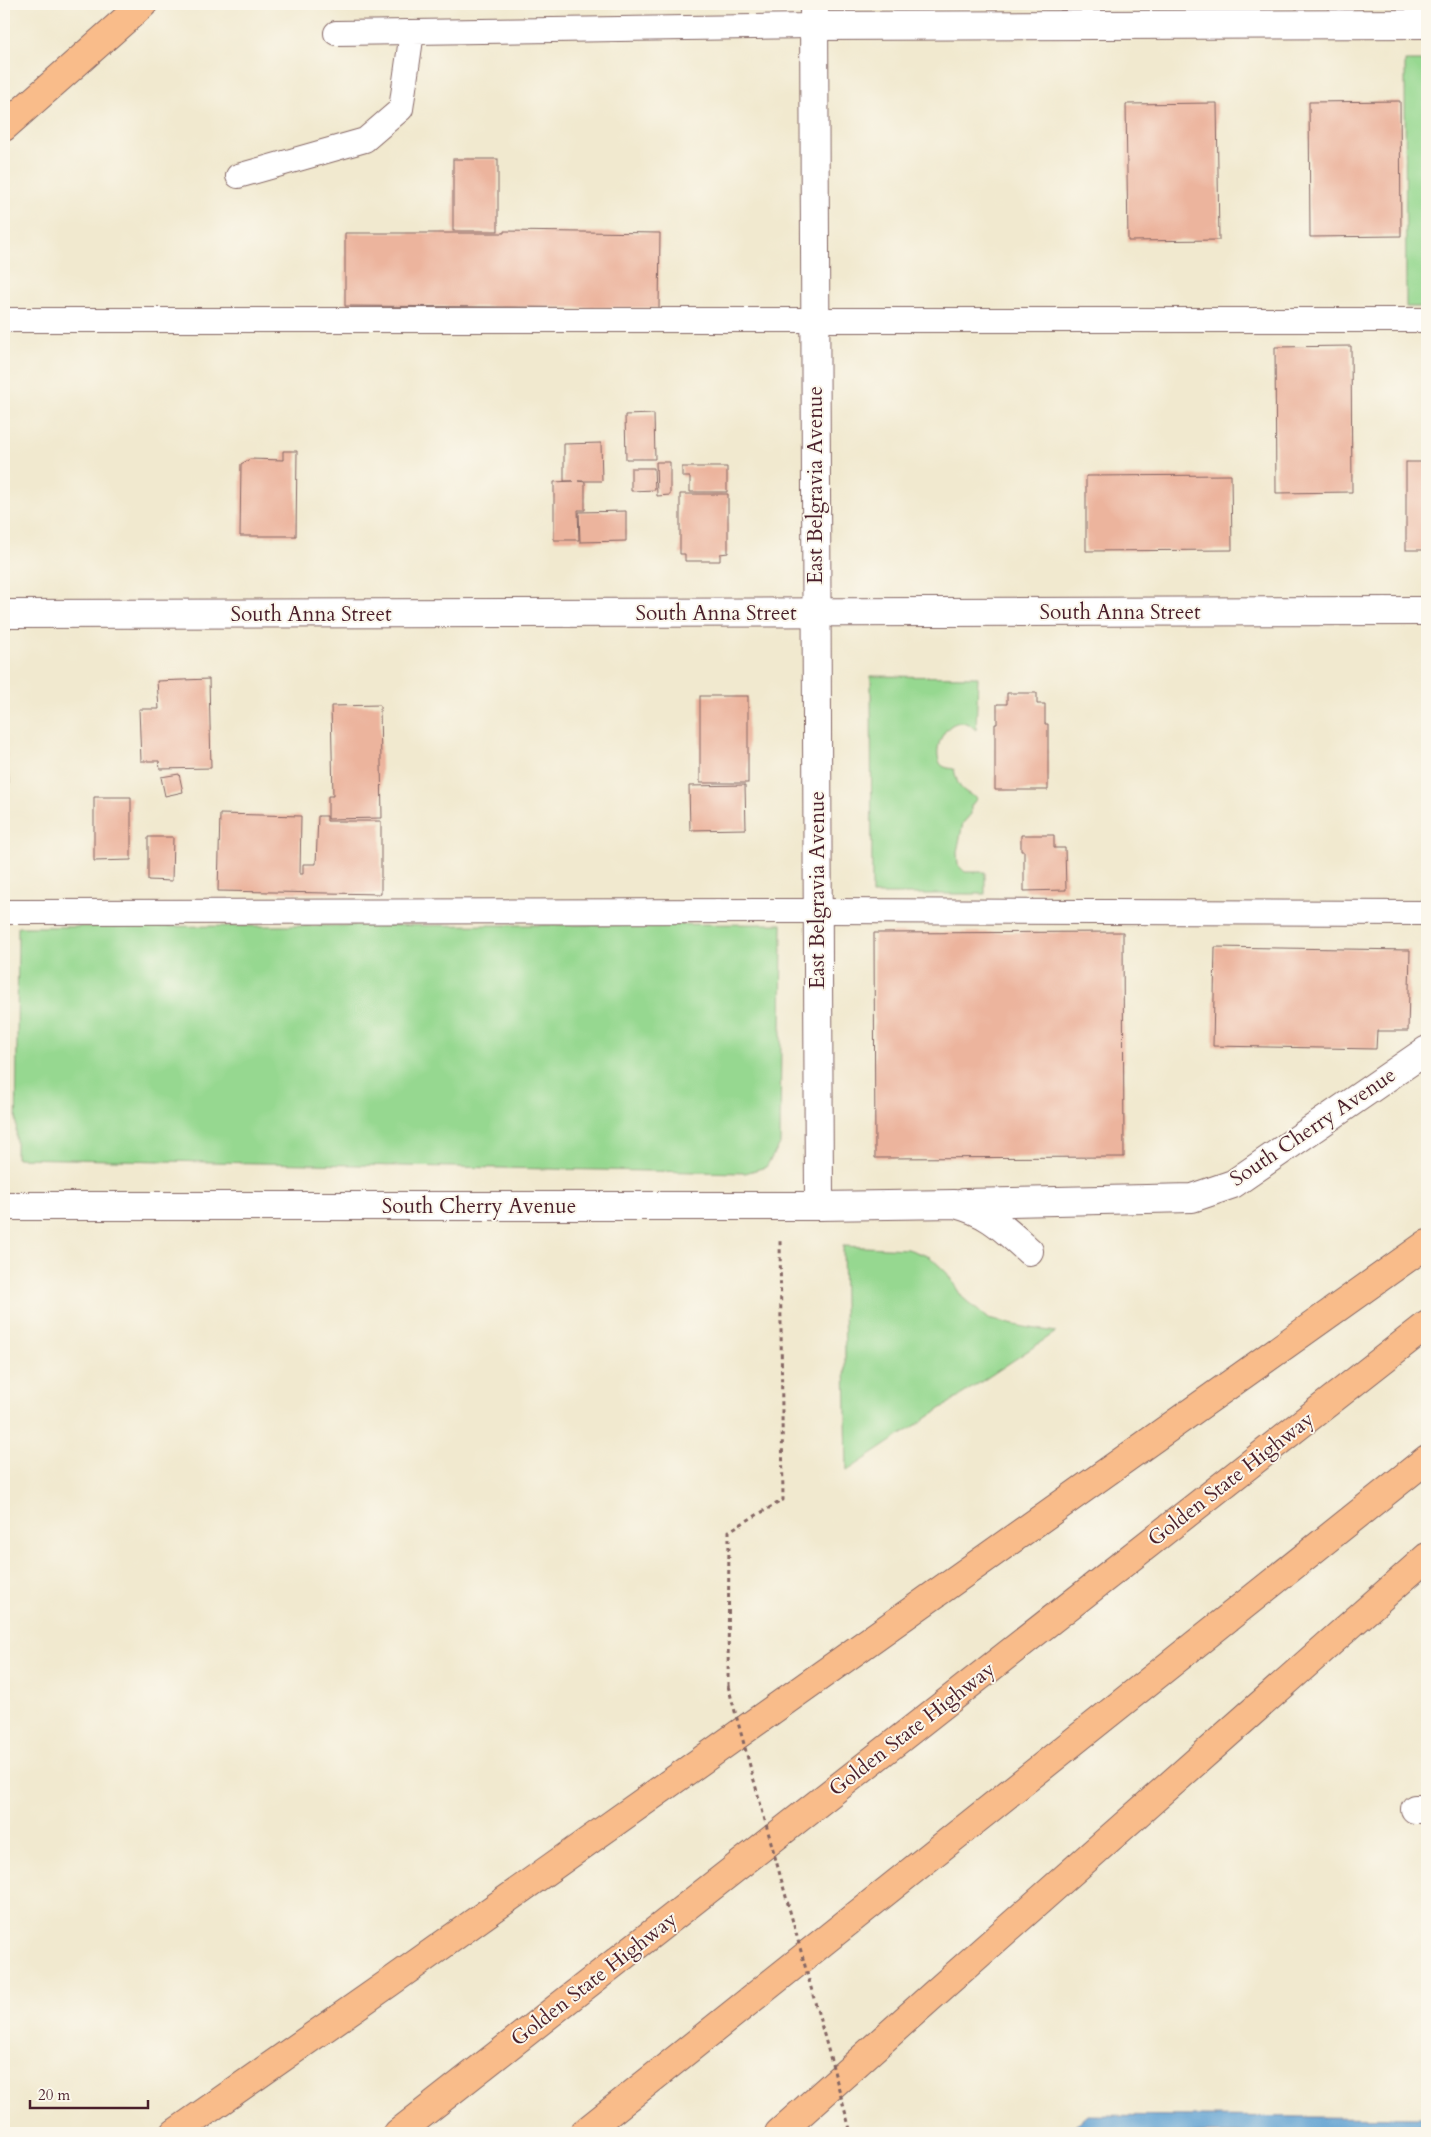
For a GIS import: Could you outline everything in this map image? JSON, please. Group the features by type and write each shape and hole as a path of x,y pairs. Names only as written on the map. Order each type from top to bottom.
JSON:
{"highway":[{"path":"5,126 144,4"},
{"path":"175,2133 422,1960 1427,1244"},
{"name":"Golden State Highway","path":"398,2133 1427,1324"},
{"path":"584,2133 1427,1459"},
{"path":"780,2133 1427,1557"}],"street":[{"path":"814,15 1427,24"},
{"name":"East Belgravia Avenue","path":"814,15 818,1206"},
{"name":"South Anna Street","path":"4,614 1427,611"},
{"name":"South Cherry Avenue","path":"4,1206 818,1206 1192,1198 1233,1184 1427,1050"},
{"name":"South Cherry Avenue","path":"955,1204 975,1209 991,1218 1029,1251"}],"lane":[{"path":"336,33 412,32 814,15"},
{"path":"238,176 365,140 402,109 412,32"},
{"path":"4,320 1427,320"},
{"path":"4,912 817,911 1427,913"}],"path":[{"path":"780,1206 783,1500 729,1531 728,1686 851,2133"}],"green space":[{"path":"1405,61 1427,61 1427,307 1406,307"},
{"path":"871,676 978,677 976,730 966,723 959,722 953,724 943,735 938,749 938,756 943,766 954,769 961,787 967,793 977,798 971,806 971,814 963,823 957,852 958,865 965,872 985,872 985,894 872,894"},
{"path":"782,924 780,1144 766,1167 745,1173 16,1158 18,927"},
{"path":"843,1246 908,1249 930,1257 947,1273 962,1297 988,1319 1056,1332 847,1471"}],"water":[{"path":"1087,2115 1427,2118 1427,2133 1067,2133"}],"building":[{"path":"1400,101 1401,236 1310,237 1309,102"},
{"path":"1217,103 1219,240 1128,241 1126,104"},
{"path":"453,159 498,159 498,231 453,231"},
{"path":"504,231 660,233 659,308 345,306 345,233 504,233"},
{"path":"1351,346 1352,492 1276,493 1275,347"},
{"path":"654,414 655,459 626,459 625,415"},
{"path":"601,443 602,481 578,481 585,482 585,510 578,510 579,540 554,540 554,482 573,481 564,481 564,444"},
{"path":"283,451 297,451 296,536 240,536 241,464 250,459 283,460"},
{"path":"656,462 670,462 670,495 657,496"},
{"path":"1406,462 1427,462 1427,550 1406,550"},
{"path":"682,467 727,467 727,492 690,492 690,477 682,477"},
{"path":"631,468 654,468 655,490 631,491"},
{"path":"1231,475 1232,550 1086,551 1086,476"},
{"path":"680,494 728,494 728,553 720,554 720,561 685,561 685,554 680,554"},
{"path":"626,511 626,541 580,542 579,512"},
{"path":"209,679 211,768 160,769 159,761 141,761 139,709 159,709 157,681"},
{"path":"1007,693 1037,693 1037,704 1045,704 1045,724 1048,724 1048,790 995,790 995,724 997,724 997,704 1007,704"},
{"path":"700,696 748,696 748,783 700,783"},
{"path":"380,705 382,818 328,819 328,796 333,796 331,706"},
{"path":"4,753 7,753 8,786 4,786"},
{"path":"179,774 183,792 165,796 161,777"},
{"path":"745,785 746,829 690,830 689,786"},
{"path":"94,797 131,797 131,860 94,861"},
{"path":"220,814 301,816 300,874 303,874 303,864 316,864 318,816 327,816 327,821 381,821 381,894 218,891"},
{"path":"1021,835 1054,835 1054,848 1065,848 1066,890 1024,891 1024,851 1021,851"},
{"path":"148,837 173,837 172,881 148,880"},
{"path":"1123,932 1124,1157 875,1158 874,933"},
{"path":"1215,947 1410,950 1408,1031 1377,1031 1376,1049 1213,1046"}]}
